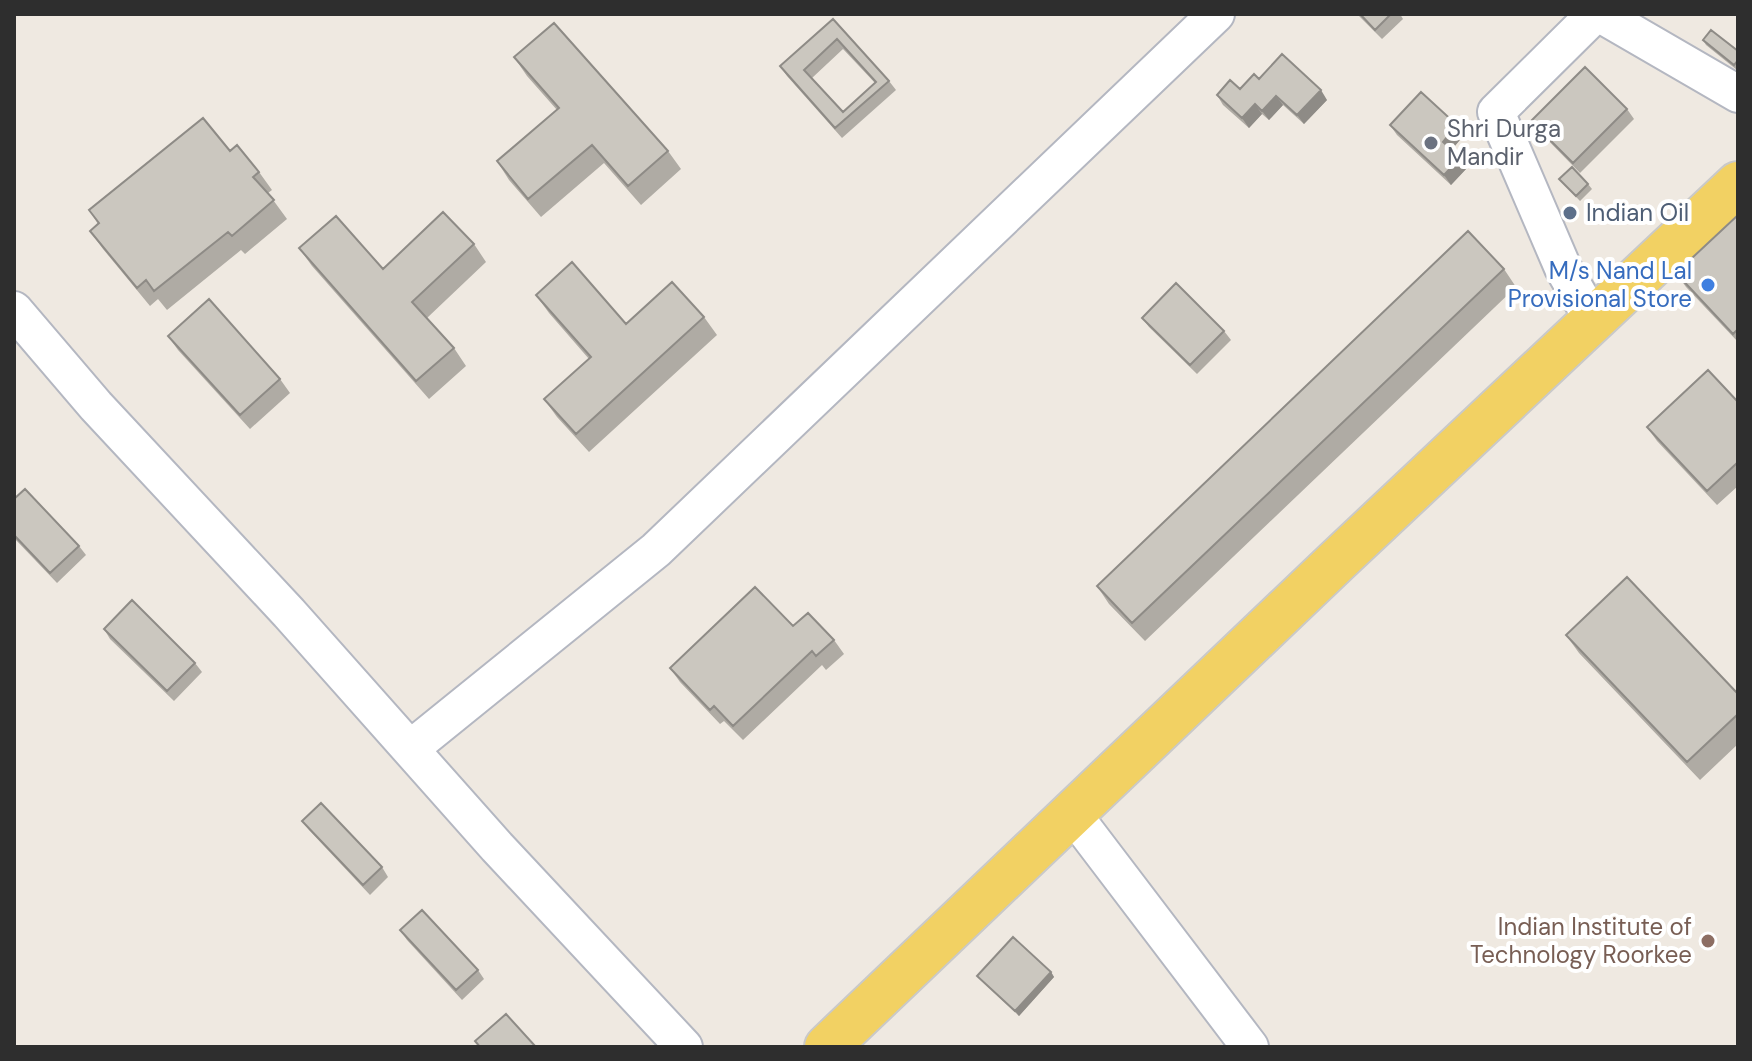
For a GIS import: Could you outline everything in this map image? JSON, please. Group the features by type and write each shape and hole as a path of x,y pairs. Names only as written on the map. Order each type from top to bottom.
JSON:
{"main road":[{"path":"827,1047 1738,184"}],"street":[{"path":"410,749 656,550 1216,14"},
{"path":"1593,320 1563,268 1496,112 1598,14 1738,94"},
{"path":"14,310 96,406 289,613 497,847 684,1047"},
{"path":"1072,813 1250,1047"}],"building":[{"path":"1360,14 1391,14 1375,30"},
{"path":"833,19 889,81 835,128 780,66","holes":["837,39 876,82 843,112 804,70"]},
{"path":"554,23 668,151 628,186 592,145 528,199 497,161 559,108 514,57"},
{"path":"1711,30 1738,51 1738,60 1734,65 1703,40"},
{"path":"1282,54 1321,90 1297,115 1276,96 1262,111 1255,104 1242,118 1217,95 1230,80 1240,89 1254,74 1259,79"},
{"path":"1585,67 1627,109 1573,163 1531,121"},
{"name":"Shri Durga Mandir","path":"1421,92 1457,125 1443,142 1460,158 1444,175 1390,125"},
{"path":"203,118 230,151 237,145 259,172 253,177 274,200 232,236 228,232 154,291 146,280 137,288 90,231 99,223 89,210"},
{"path":"1572,167 1588,184 1576,196 1559,179"},
{"path":"443,212 474,244 412,302 454,348 416,381 299,248 336,216 383,269"},
{"path":"1738,215 1738,329 1733,334 1676,273"},
{"path":"1468,231 1504,269 1132,623 1097,586"},
{"path":"572,262 626,324 672,282 704,317 576,434 544,399 591,357 536,295"},
{"path":"1176,283 1224,331 1190,365 1142,318"},
{"path":"209,299 280,379 240,415 168,336"},
{"path":"1708,370 1738,402 1738,462 1707,491 1647,427"},
{"path":"25,489 79,546 50,573 14,535 14,499"},
{"path":"1627,577 1738,694 1738,714 1687,762 1566,635"},
{"path":"755,587 793,626 808,613 834,640 816,656 812,651 733,726 714,706 710,710 670,668"},
{"path":"132,600 195,663 167,691 104,629"},
{"path":"321,803 382,867 363,885 302,821"},
{"path":"422,910 478,970 456,990 400,930"},
{"path":"1013,937 1051,972 1015,1011 977,976"},
{"path":"506,1014 536,1047 480,1047 475,1041"}],"place":[{"name":"Shri Durga Mandir","path":"1431,143"},
{"name":"Indian Oil","path":"1570,213"},
{"name":"M/s Nand Lal Provisional Store","path":"1708,285"},
{"name":"Indian Institute of Technology Roorkee","path":"1708,941"}]}
